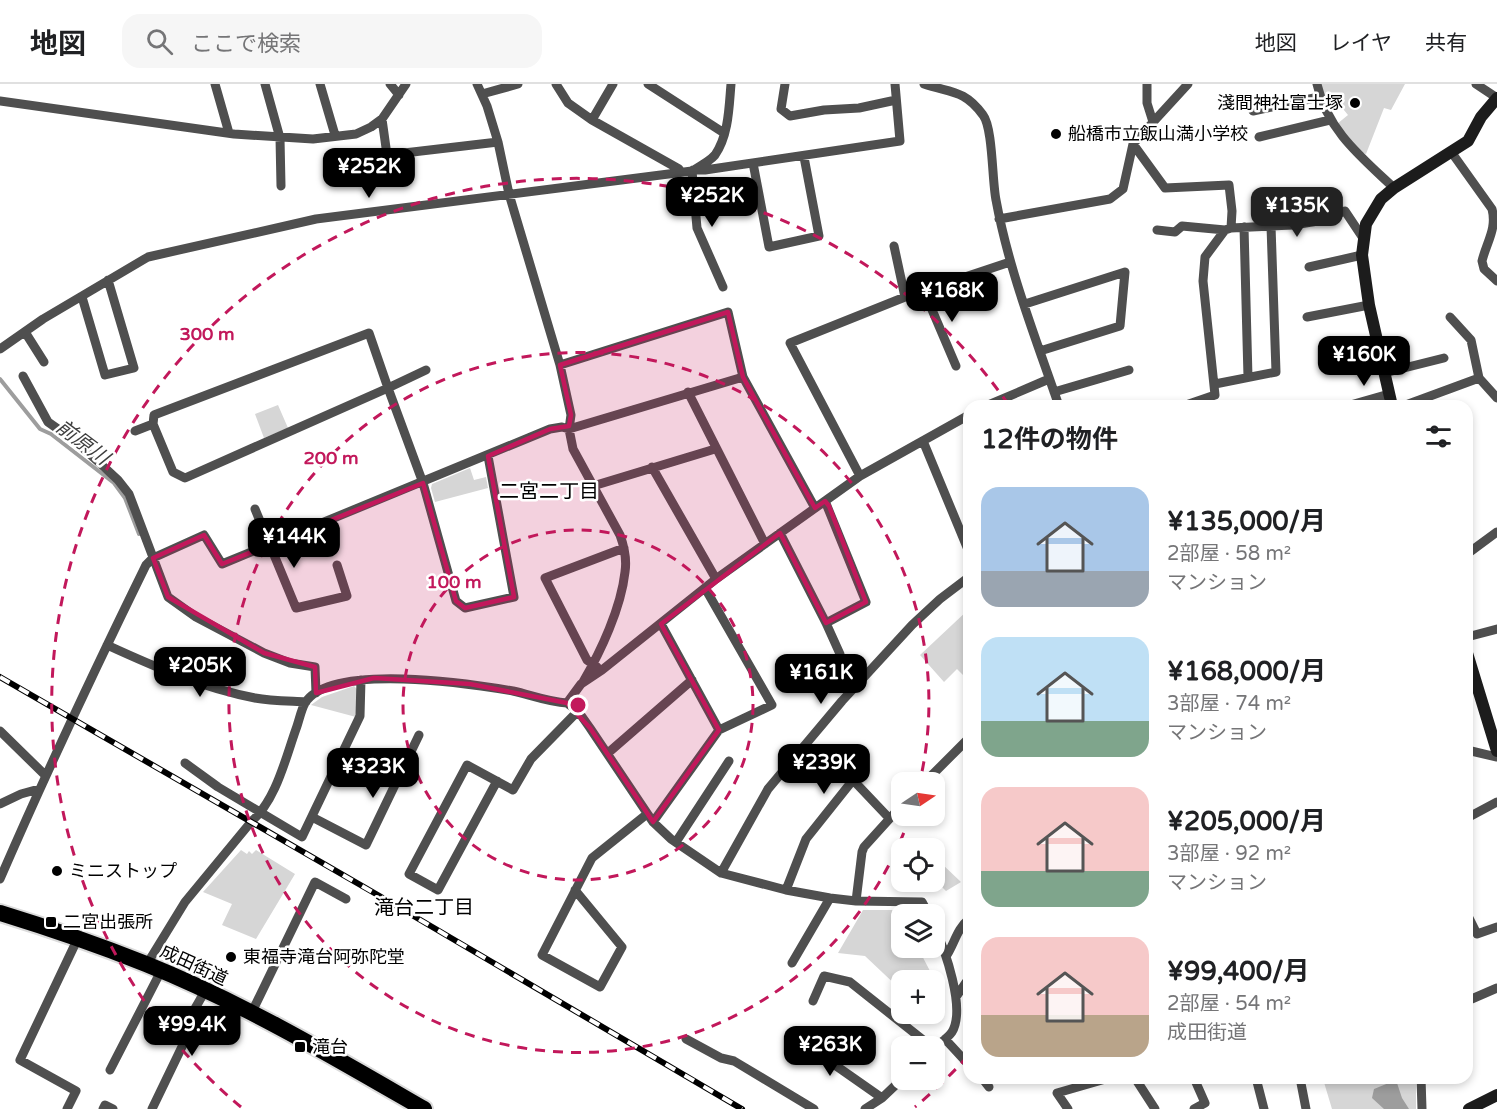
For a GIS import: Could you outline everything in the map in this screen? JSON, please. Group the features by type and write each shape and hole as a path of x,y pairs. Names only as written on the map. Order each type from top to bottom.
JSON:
{"highway":[{"name":"成田街道","path":"0,913 78,938 154,967 347,1064 424,1109"}],"street":[{"path":"215,84 229,133"},
{"path":"265,84 280,138 281,186"},
{"path":"320,84 335,135"},
{"path":"390,84 399,95"},
{"path":"0,101 229,133 313,139 356,134 371,127 382,119 406,84"},
{"path":"477,84 498,142 509,194 560,365 571,415 569,429 573,449 620,535 624,548 626,572 621,592 593,664 582,684 567,703"},
{"path":"482,94 518,84"},
{"path":"556,84 568,103 592,120 679,169 680,173"},
{"path":"592,120 613,84"},
{"path":"648,84 724,133"},
{"path":"692,170 714,156 724,133 731,84"},
{"path":"785,84 781,109 789,116 824,110 859,108 896,100"},
{"path":"0,349 43,319 148,256 232,236 316,219 804,157 900,141 895,84"},
{"path":"924,84 950,90 965,97 985,117 999,219 1010,262 1057,400"},
{"path":"1147,84 1147,103 1153,122"},
{"path":"999,219 1110,199 1123,189 1133,144 1188,84"},
{"path":"1317,84 1319,97 1330,120 1356,153 1394,188"},
{"path":"1391,400 1369,305 1362,255 1366,224 1381,199 1394,188 1468,141 1481,117 1497,98 1476,84"},
{"path":"1253,111 1319,97"},
{"path":"382,119 387,155 498,142"},
{"path":"1259,137 1330,120"},
{"path":"1133,144 1165,188 1229,185 1232,211 1228,229 1204,257 1203,280 1215,396 1202,400"},
{"path":"1452,153 1496,218 1496,226 1482,261 1484,269 1497,281"},
{"path":"753,163 770,247 819,236 804,157"},
{"path":"692,170 697,228 723,287"},
{"path":"1157,230 1175,232 1182,226 1228,229 1293,225 1318,221 1345,211 1363,238"},
{"path":"1215,384 1276,372 1271,226"},
{"path":"1244,227 1248,377"},
{"path":"894,246 905,297"},
{"path":"1309,267 1362,255"},
{"path":"860,476 790,343 905,297 1010,262"},
{"path":"1024,304 1125,272 1120,326 1040,351"},
{"path":"82,297 105,375 134,368 108,280"},
{"path":"924,291 956,366"},
{"path":"1307,317 1369,305"},
{"path":"560,365 728,312 743,377 814,508"},
{"path":"1450,317 1471,340 1479,378 1497,398"},
{"path":"25,332 44,362"},
{"path":"426,370 388,388 185,478 173,472 153,424 154,415 369,333 388,388 423,483 456,601 465,608 514,597 488,456"},
{"path":"1384,373 1444,358"},
{"path":"1054,392 1129,369"},
{"path":"23,376 48,422 75,441 118,480 129,494 168,597 196,617 264,653 290,663 315,667 316,693"},
{"path":"0,879 39,789 107,645 146,565 153,558 204,535 222,564 550,429 562,427 569,429 743,377"},
{"path":"1419,400 1479,378"},
{"path":"1003,400 1049,379"},
{"path":"688,392 765,544"},
{"path":"582,684 716,579 814,508 860,476 963,418"},
{"path":"135,430 153,424"},
{"path":"923,441 963,538"},
{"path":"593,486 715,448"},
{"path":"652,467 716,579"},
{"path":"825,501 867,602 826,623"},
{"path":"255,509 296,608 347,596 337,565"},
{"path":"1473,550 1497,532"},
{"path":"780,533 840,654"},
{"path":"602,670 586,660 545,578 624,548"},
{"path":"721,873 768,789 842,701 912,625 940,598 963,582"},
{"path":"575,890 622,947 600,987 542,955 575,890 592,858 650,818 719,730 772,705 705,588"},
{"path":"661,624 719,730"},
{"path":"1473,635 1497,629"},
{"path":"107,645 167,672 208,686 257,699 306,702"},
{"path":"1473,673 1497,751"},
{"path":"110,1070 154,967 185,902 251,822 262,813 281,773 306,702 316,693 344,682 374,678 470,684 567,703 578,711 650,818 676,842 721,873 786,890 856,902 922,902 923,904"},
{"path":"184,762 218,787 302,837 360,716 361,680"},
{"path":"608,753 692,680"},
{"path":"496,781 438,890 409,874 467,765 513,790 531,759 578,711"},
{"path":"0,731 45,776"},
{"path":"312,817 366,846 419,735"},
{"path":"935,772 963,744"},
{"path":"1473,751 1497,757"},
{"path":"676,842 729,761"},
{"path":"786,890 806,839 853,780 889,818 862,852 856,902"},
{"path":"0,804 39,789"},
{"path":"1473,815 1497,802"},
{"path":"251,1014 315,882 346,899"},
{"path":"792,963 830,898"},
{"path":"947,955 954,945 959,928 963,924"},
{"path":"1473,926 1477,934 1497,927"},
{"path":"67,1109 76,1091 20,1060 78,938"},
{"path":"945,951 956,997 953,1030 945,1039 963,1058"},
{"path":"813,1001 824,976 850,982 919,1036"},
{"path":"956,997 963,987"},
{"path":"1473,998 1497,988"},
{"path":"152,1109 192,1026 192,1012 205,991"},
{"path":"792,1035 882,1098"},
{"path":"686,1039 721,1058 734,1062 814,1109"},
{"path":"1068,1109 1057,1093 1088,1084"},
{"path":"1139,1084 1155,1109"},
{"path":"1194,1109 1205,1103 1197,1084"},
{"path":"1258,1084 1264,1109"},
{"path":"1301,1084 1306,1109"},
{"path":"1421,1084 1422,1109"},
{"path":"866,1109 891,1089"},
{"path":"1469,1109 1497,1095"},
{"path":"103,1109 105,1105 113,1109"}],"highlighted area":[{"path":"728,312 743,377 815,508 825,501 829,506 866,602 826,623 780,533 661,624 719,730 653,822 590,728 567,703 470,684 374,678 316,693 315,667 264,653 168,597 153,558 204,535 222,564 423,483 456,601 465,608 514,597 488,456 550,429 569,426 571,415 560,365"}],"shaded area":[{"path":"1320,84 1405,84 1391,110 1384,108 1366,154 1360,152 1337,124 1348,115 1339,104 1328,111"},
{"path":"278,405 288,428 264,438 255,414"},
{"path":"470,468 474,480 486,477 488,488 435,502 432,484"},
{"path":"963,615 963,675 957,669 944,682 920,655"},
{"path":"354,686 359,691 356,717 311,705 322,697"},
{"path":"241,850 252,854 256,850 295,874 256,939 222,925 232,904 203,892"},
{"path":"945,867 961,882 945,890"},
{"path":"863,910 891,910 891,958 923,958 929,970 891,970 891,981 865,956 838,953"},
{"path":"1324,1084 1416,1084 1416,1109 1332,1109"},
{"path":"1386,1084 1397,1084 1409,1109 1384,1109 1372,1098 1374,1089"}],"waterway":[{"name":"前原川","path":"0,379 40,429 51,434 114,483 125,498 139,534"}],"railway":[{"path":"0,677 742,1109"}],"place":[{"name":"淺間神社富士塚","path":"1355,103"},
{"name":"船橋市立飯山満小学校","path":"1056,134"},
{"name":"ミニストップ","path":"57,871"},
{"name":"二宮出張所","path":"51,922"},
{"name":"東福寺滝台阿弥陀堂","path":"231,957"},
{"name":"滝台","path":"300,1047"}],"district":[{"name":"二宮二丁目","path":"549,491"},
{"name":"滝台二丁目","path":"424,907"}]}
